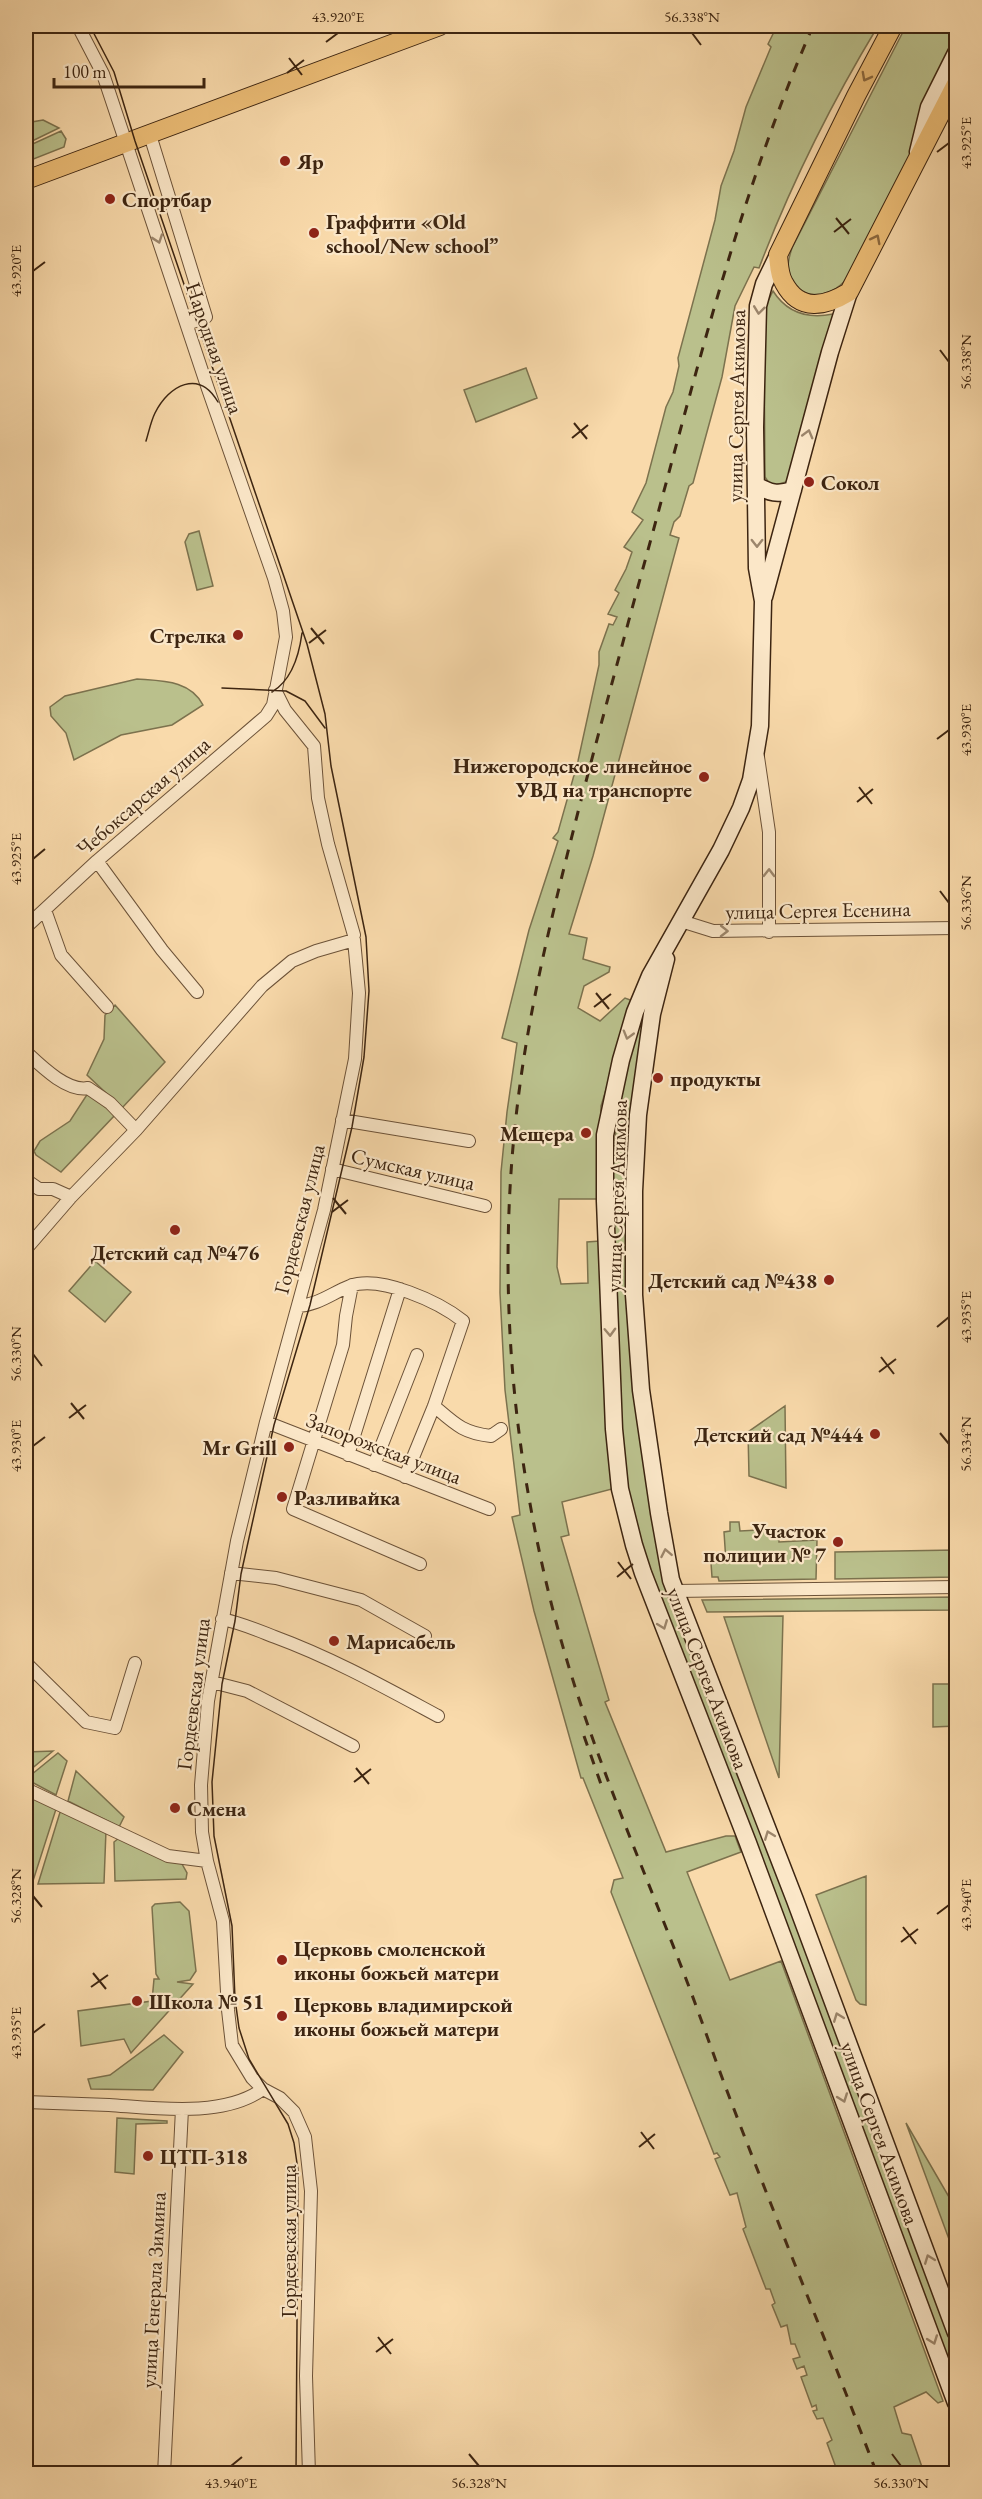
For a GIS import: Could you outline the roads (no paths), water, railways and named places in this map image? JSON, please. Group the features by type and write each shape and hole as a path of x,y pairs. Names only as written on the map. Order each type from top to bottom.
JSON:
{"main road":[{"path":"26,180 440,26"},
{"name":"улица Сергея Акимова","path":"893,26 764,284 758,306 755,427 757,568 763,601 760,726 757,752 741,808 721,850 650,976 645,1011 634,1191 634,1295 640,1390 659,1513 675,1591 795,1900 957,2333"},
{"path":"916,161 929,107 957,53"},
{"name":"улица Сергея Акимова","path":"763,601 830,352 849,292 957,84"},
{"path":"778,255 782,281 791,294 802,302 818,305 831,303 849,292"},
{"path":"756,485 779,495 793,490"},
{"name":"улица Сергея Акимова","path":"645,1011 619,1069 605,1135 605,1201 615,1429 620,1489 634,1545 651,1596 748,1843 957,2403"}],"street":[{"name":"Народная улица","path":"78,26 103,74 274,578 283,611 286,637 276,690"},
{"path":"150,135 206,317 187,324"},
{"name":"Чебоксарская улица","path":"26,927 97,861 266,716 273,705 276,690"},
{"name":"Гордеевская улица","path":"276,690 285,710 314,746 318,798 354,938 359,993 355,1059 324,1210 266,1422 231,1573 212,1682 201,1785 202,1832 207,1861 224,1921 232,2045 252,2078 263,2090 280,2098 294,2112 305,2137 311,2191 306,2376 309,2474"},
{"path":"757,752 770,832 768,932"},
{"path":"97,861 162,950 197,992"},
{"path":"45,910 61,955 107,1007"},
{"name":"улица Сергея Есенина","path":"681,921 713,931 957,928"},
{"path":"26,1249 71,1197 136,1130 262,987 292,961 354,938"},
{"path":"26,1052 70,1086 88,1088 110,1103 136,1130"},
{"path":"342,1120 469,1141"},
{"name":"Сумская улица","path":"332,1169 485,1206"},
{"path":"26,1180 39,1189 53,1189 71,1197"},
{"path":"352,1285 343,1345 293,1509 420,1564"},
{"path":"298,1306 310,1305 352,1285 373,1285 400,1289 446,1307 463,1321 434,1406 405,1477"},
{"path":"348,1455 400,1289"},
{"path":"374,1465 417,1355"},
{"path":"434,1406 472,1434 491,1436 501,1430"},
{"name":"Запорожская улица","path":"266,1422 489,1509"},
{"path":"231,1573 276,1578 361,1600 424,1636"},
{"path":"675,1591 957,1587"},
{"path":"222,1619 304,1648 363,1675 438,1716"},
{"path":"26,1663 86,1722 115,1728 135,1663"},
{"path":"212,1682 247,1691 353,1746"},
{"path":"26,1789 168,1856 207,1861"},
{"path":"26,2102 182,2109 224,2106 252,2098 263,2090"},
{"name":"улица Генерала Зимина","path":"164,2474 182,2109"}],"tram line":[{"path":"90,26 114,72 135,141 307,644 325,714 331,766 366,937 369,991 364,1057 352,1127 310,1305 274,1425 241,1574 235,1621 222,1684 212,1782 214,1836 232,1926 235,1999 239,2028 249,2059 288,2124 294,2143 298,2170 296,2474"},
{"path":"146,441 155,413 161,403 176,389 193,384 202,386 218,402"},
{"path":"272,692 285,681 293,667 302,633"},
{"path":"222,688 286,691 305,701 325,728"}],"railway":[{"path":"813,26 764,151 723,279 614,675 552,919 529,1027 518,1100 509,1202 509,1305 516,1408 531,1509 566,1659 618,1807 877,2474"},
{"path":"584,1736 602,1787"}],"place":[{"name":"Яр","path":"285,161"},
{"name":"Спортбар","path":"110,199"},
{"name":"Граффити «Old school/New school”","path":"314,233"},
{"name":"Сокол","path":"809,482"},
{"name":"Стрелка","path":"238,635"},
{"name":"Нижегородское линейное УВД на транспорте","path":"704,777"},
{"name":"продукты","path":"658,1078"},
{"name":"Мещера","path":"586,1133"},
{"name":"Детский сад №476","path":"175,1230"},
{"name":"Детский сад №438","path":"829,1280"},
{"name":"Детский сад №444","path":"875,1434"},
{"name":"Mr Grill","path":"289,1447"},
{"name":"Разливайка","path":"282,1497"},
{"name":"Участок полиции № 7","path":"838,1542"},
{"name":"Марисабель","path":"334,1641"},
{"name":"Смена","path":"175,1808"},
{"name":"Церковь смоленской иконы божьей матери","path":"282,1960"},
{"name":"Школа № 51","path":"137,2001"},
{"name":"Церковь владимирской иконы божьей матери","path":"282,2016"},
{"name":"ЦТП-318","path":"148,2156"}]}
